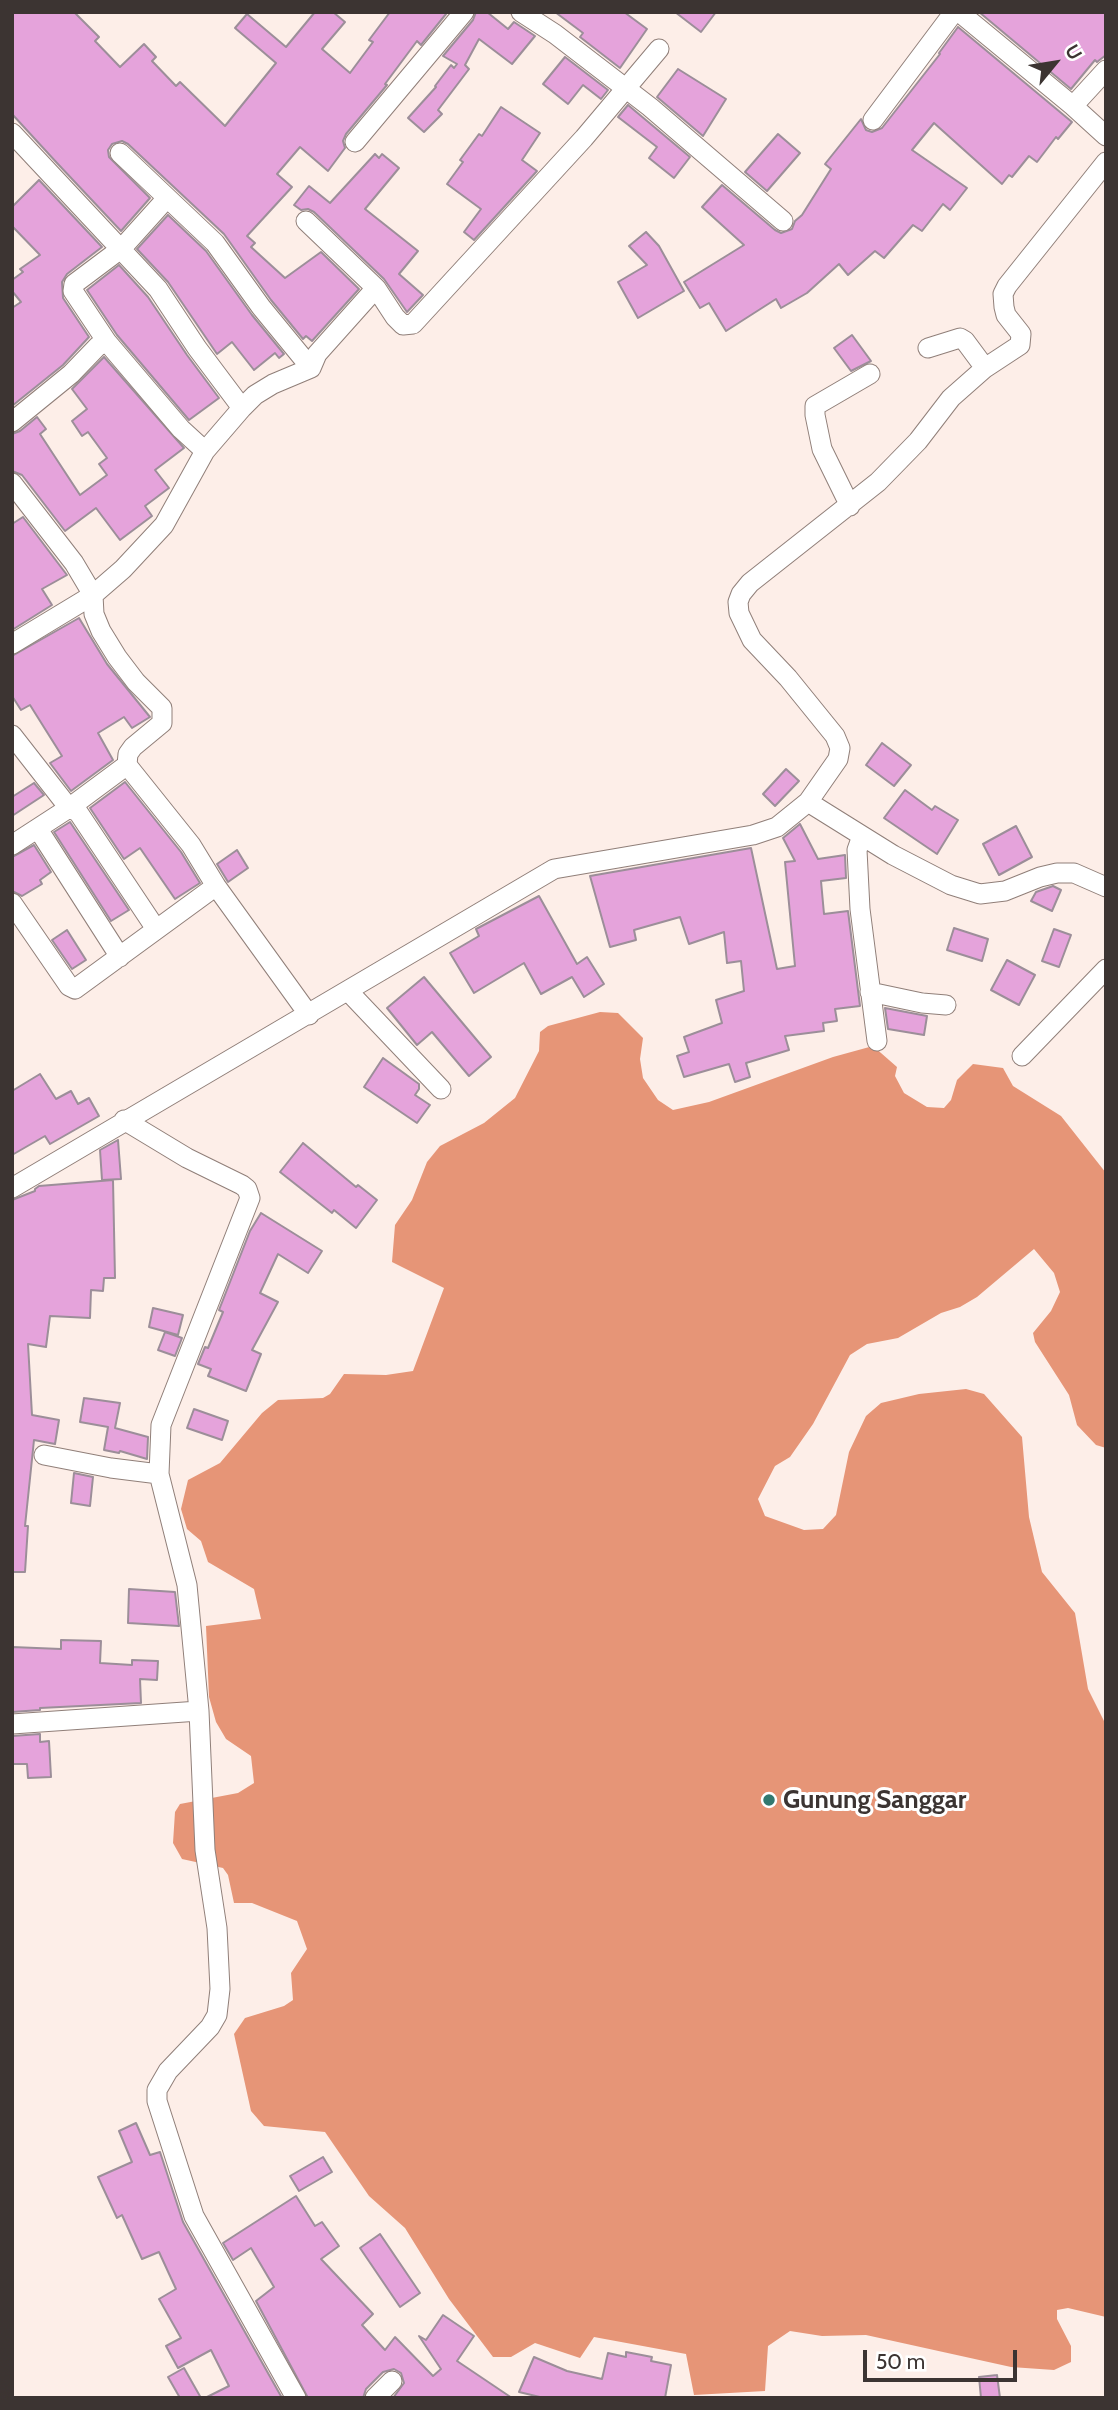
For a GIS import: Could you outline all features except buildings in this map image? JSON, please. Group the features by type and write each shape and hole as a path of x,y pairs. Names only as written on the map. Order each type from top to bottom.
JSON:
{"street":[{"path":"355,142 464,12"},
{"path":"521,12 555,34 650,107 783,221"},
{"path":"873,120 957,12 1106,136"},
{"path":"306,221 376,288 402,325 413,324 584,138 659,49"},
{"path":"1073,106 1106,70"},
{"path":"12,133 158,289 197,348 242,408"},
{"path":"120,153 215,243 261,307 311,368"},
{"path":"12,1188 554,869 753,835 777,827 808,803 838,759 838,741 788,678 752,640 743,625 738,602 750,583 878,482 918,441 951,398 985,368 1016,350 1022,342 1021,334 1006,315 1003,294 1106,162"},
{"path":"167,198 122,248 82,277 75,284 73,291 107,341 181,429 205,451"},
{"path":"12,644 93,595 123,569 163,525 205,451 242,408 273,384 311,368 317,354 376,288"},
{"path":"929,348 960,338 985,368"},
{"path":"12,422 107,341"},
{"path":"850,506 822,449 815,406 870,374"},
{"path":"12,483 66,554 93,595 94,614 101,631 136,682 164,712 162,723 128,754 127,765 191,845 216,886 309,1015"},
{"path":"12,734 69,808 78,812 156,929"},
{"path":"12,845 69,808 127,765"},
{"path":"808,803 951,885 980,894 1005,891 1057,873 1074,873 1106,887"},
{"path":"38,829 120,957"},
{"path":"862,836 857,850 860,909 877,1041"},
{"path":"12,903 72,989 80,987 216,886"},
{"path":"1021,1056 1106,969"},
{"path":"348,991 441,1089"},
{"path":"870,992 946,1005"},
{"path":"124,1120 187,1157 243,1185 250,1198 162,1425 159,1474 187,1585 199,1711 205,1850 217,1928 220,2004 210,2027 164,2077 157,2090 157,2101 194,2217 296,2398"},
{"path":"44,1455 159,1474"},
{"path":"12,1724 199,1711"},
{"path":"375,2398 392,2381"}],"shaded area":[{"path":"600,1012 618,1013 643,1038 640,1059 643,1078 658,1100 673,1110 709,1102 833,1057 873,1046 897,1067 895,1076 904,1093 927,1107 944,1108 951,1100 957,1080 973,1064 1003,1068 1013,1086 1061,1116 1106,1173 1106,1448 1096,1445 1077,1425 1069,1395 1035,1342 1033,1333 1051,1311 1060,1292 1054,1273 1034,1249 977,1297 960,1307 941,1313 898,1338 867,1344 850,1355 813,1424 790,1457 775,1466 758,1499 765,1516 804,1530 823,1529 836,1515 849,1452 866,1416 881,1403 919,1394 966,1389 984,1394 1022,1437 1029,1517 1042,1572 1075,1613 1088,1689 1106,1725 1106,2317 1068,2308 1057,2310 1057,2319 1071,2346 1071,2362 1054,2370 1011,2367 866,2335 822,2336 790,2331 768,2346 765,2391 694,2395 686,2354 594,2337 580,2358 535,2343 511,2357 493,2357 449,2299 405,2228 369,2196 325,2132 264,2126 251,2111 234,2034 245,2018 284,2006 293,2000 291,1973 307,1949 297,1921 252,1903 234,1903 228,1875 223,1868 182,1859 173,1843 175,1812 180,1804 238,1793 254,1783 251,1756 226,1739 216,1722 209,1697 206,1626 261,1619 254,1589 208,1562 201,1541 187,1529 181,1509 188,1480 220,1463 262,1413 278,1400 323,1398 330,1394 344,1374 386,1375 413,1371 444,1288 392,1262 395,1225 412,1200 427,1162 440,1146 484,1123 515,1098 539,1051 540,1032 548,1026"}],"place":[{"name":"Gunung Sanggar","path":"769,1800"}]}
